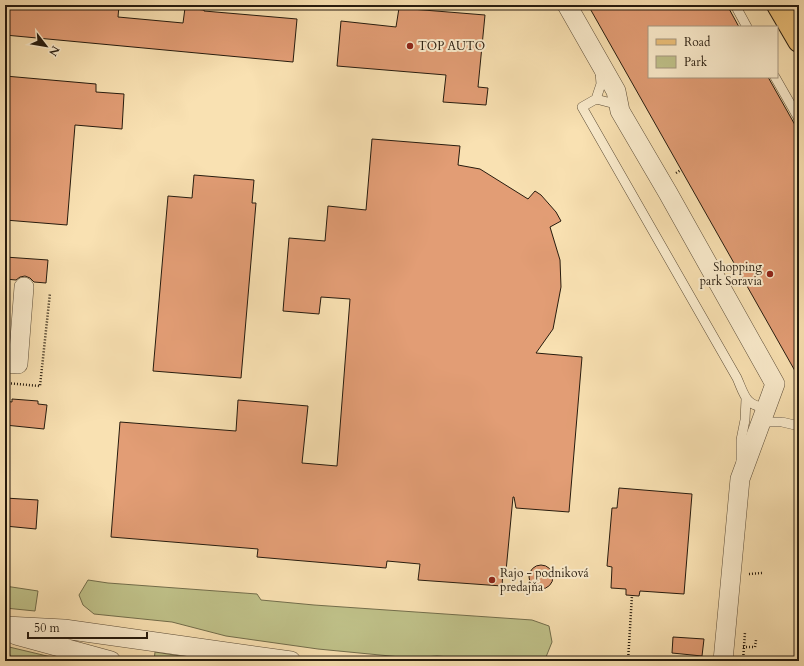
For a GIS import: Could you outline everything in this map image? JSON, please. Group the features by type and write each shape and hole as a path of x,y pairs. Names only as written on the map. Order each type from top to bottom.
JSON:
{"main road":[{"path":"778,5 799,42"}],"street":[{"path":"567,5 616,91 620,111 668,193 775,384 740,479 724,661"},
{"path":"5,363 18,364 24,287"},
{"path":"5,626 64,630 263,660 291,661"},
{"path":"5,632 111,661"}],"lane":[{"path":"735,5 746,26"},
{"path":"599,59 602,84 596,99 582,107 737,378 746,399 764,415 782,422 799,426"},
{"path":"776,78 799,119"},
{"path":"596,99 619,105"},
{"path":"740,479 741,440 745,420 746,399"},
{"path":"64,630 70,650"}],"path":[{"path":"5,383 40,386 50,293"},
{"path":"750,574 762,573"},
{"path":"628,661 632,595"},
{"path":"744,647 755,647 756,640"},
{"path":"5,651 14,661"}],"green space":[{"path":"88,580 108,583 257,594 261,600 314,605 532,620 549,626 552,642 546,657 536,661 503,661 437,656 411,658 318,649 226,636 172,622 94,614 83,605 79,595"},
{"path":"5,586 38,591 35,611 5,608"},
{"path":"5,646 68,661 5,661"},
{"path":"155,652 212,661 154,661"}],"building":[{"path":"5,5 119,5 118,17 183,23 185,8 297,19 293,62 5,35"},
{"name":"Shopping park Soravia","path":"588,5 727,5 738,26 648,26 648,78 769,78 799,132 799,378"},
{"name":"TOP AUTO","path":"399,8 485,15 478,87 488,88 486,105 443,102 446,75 337,66 341,21 396,27"},
{"path":"5,76 96,84 96,92 124,94 122,129 75,125 67,225 5,220"},
{"path":"372,139 460,146 458,165 480,169 528,199 535,191 541,195 556,212 561,221 550,227 560,260 561,287 553,329 536,353 582,357 569,512 516,508 513,497 506,571 503,571 502,586 418,580 420,564 387,561 386,568 257,557 258,549 111,537 120,422 236,431 238,400 308,406 302,463 337,466 350,299 321,297 319,314 283,311 289,238 325,241 328,206 366,210"},
{"path":"194,175 254,180 252,203 256,203 241,378 153,371 168,196 192,198"},
{"path":"5,257 48,260 46,283 34,282 25,276 16,280 5,279"},
{"path":"12,399 38,401 38,404 47,405 44,429 5,425 5,401 12,402"},
{"path":"619,488 692,494 684,594 640,591 639,596 626,595 626,589 611,588 612,567 607,566 612,508 617,508"},
{"path":"5,498 38,500 36,529 5,526"},
{"path":"541,565 550,568 553,577 550,586 541,589 532,586 529,577 532,568"},
{"path":"673,637 704,639 702,656 672,653"}],"place":[{"name":"TOP AUTO","path":"410,46"},
{"name":"Shopping park Soravia","path":"770,274"},
{"name":"Rajo - podniková predajňa","path":"492,580"}]}
